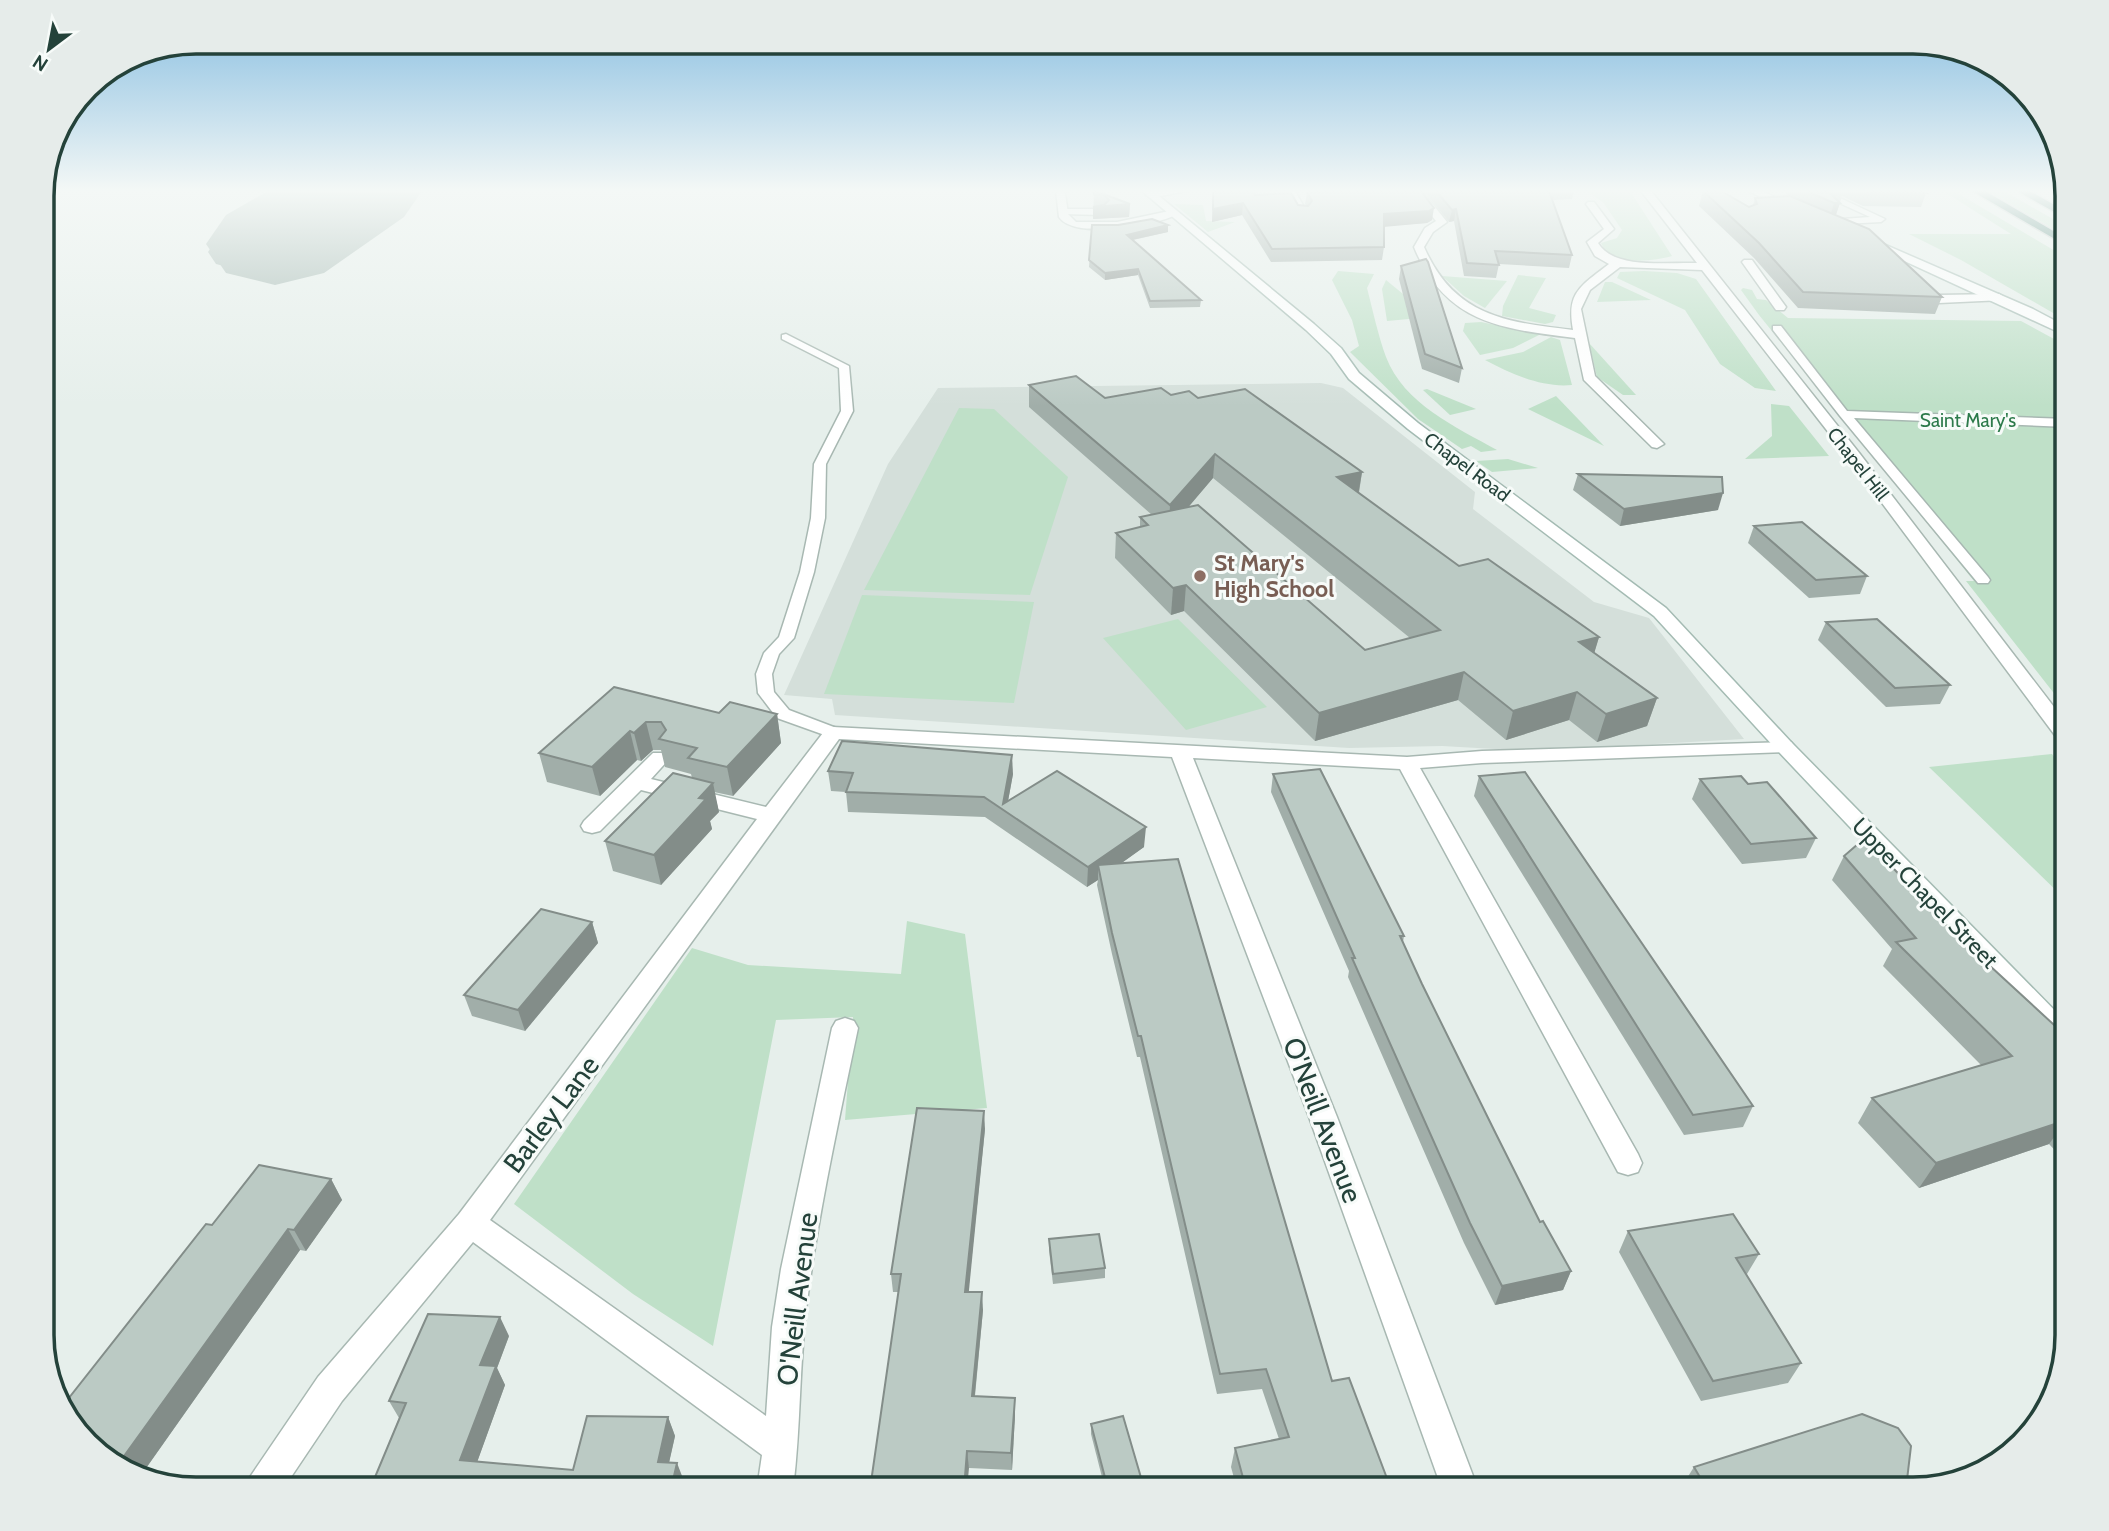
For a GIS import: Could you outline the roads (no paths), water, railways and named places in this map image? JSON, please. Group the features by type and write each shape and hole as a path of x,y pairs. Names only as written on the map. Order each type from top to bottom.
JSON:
{"street":[{"name":"Chapel Road","path":"1233,262 1310,327 1336,351 1354,376 1413,426 1660,611 1784,746"},
{"path":"1424,262 1426,270 1443,288 1465,306 1496,321 1580,335"},
{"path":"1614,262 1706,267"},
{"name":"Chapel Hill","path":"1702,262 1723,282 2055,722"},
{"path":"1748,262 1758,284 1780,307"},
{"path":"1918,262 2055,326"},
{"path":"1617,264 1585,288 1575,309 1589,377 1657,444"},
{"path":"1952,314 1936,295 1999,298"},
{"path":"833,733 1407,763 1482,757 1784,746"},
{"name":"Barley Lane","path":"270,1477 330,1389 470,1223 833,733"},
{"name":"Upper Chapel Street","path":"1784,746 2055,1028"},
{"name":"O'Neill Avenue","path":"1180,752 1323,1117 1456,1477"},
{"path":"592,826 660,758"},
{"path":"1407,763 1628,1163"},
{"path":"636,782 772,816"},
{"name":"O'Neill Avenue","path":"777,1477 782,1448 791,1307 814,1169 845,1028"},
{"path":"470,1223 782,1448"}],"lane":[{"path":"1777,328 1844,414 1983,580"},
{"path":"786,337 844,366 847,411 820,464 818,518 807,572 786,638 772,653 764,674 766,693 783,714 833,733"},
{"path":"1844,414 2055,423"}],"place":[{"name":"St Mary's High School","path":"1200,576"}],"park label":[{"name":"Saint Mary's","path":"1968,420"}]}
